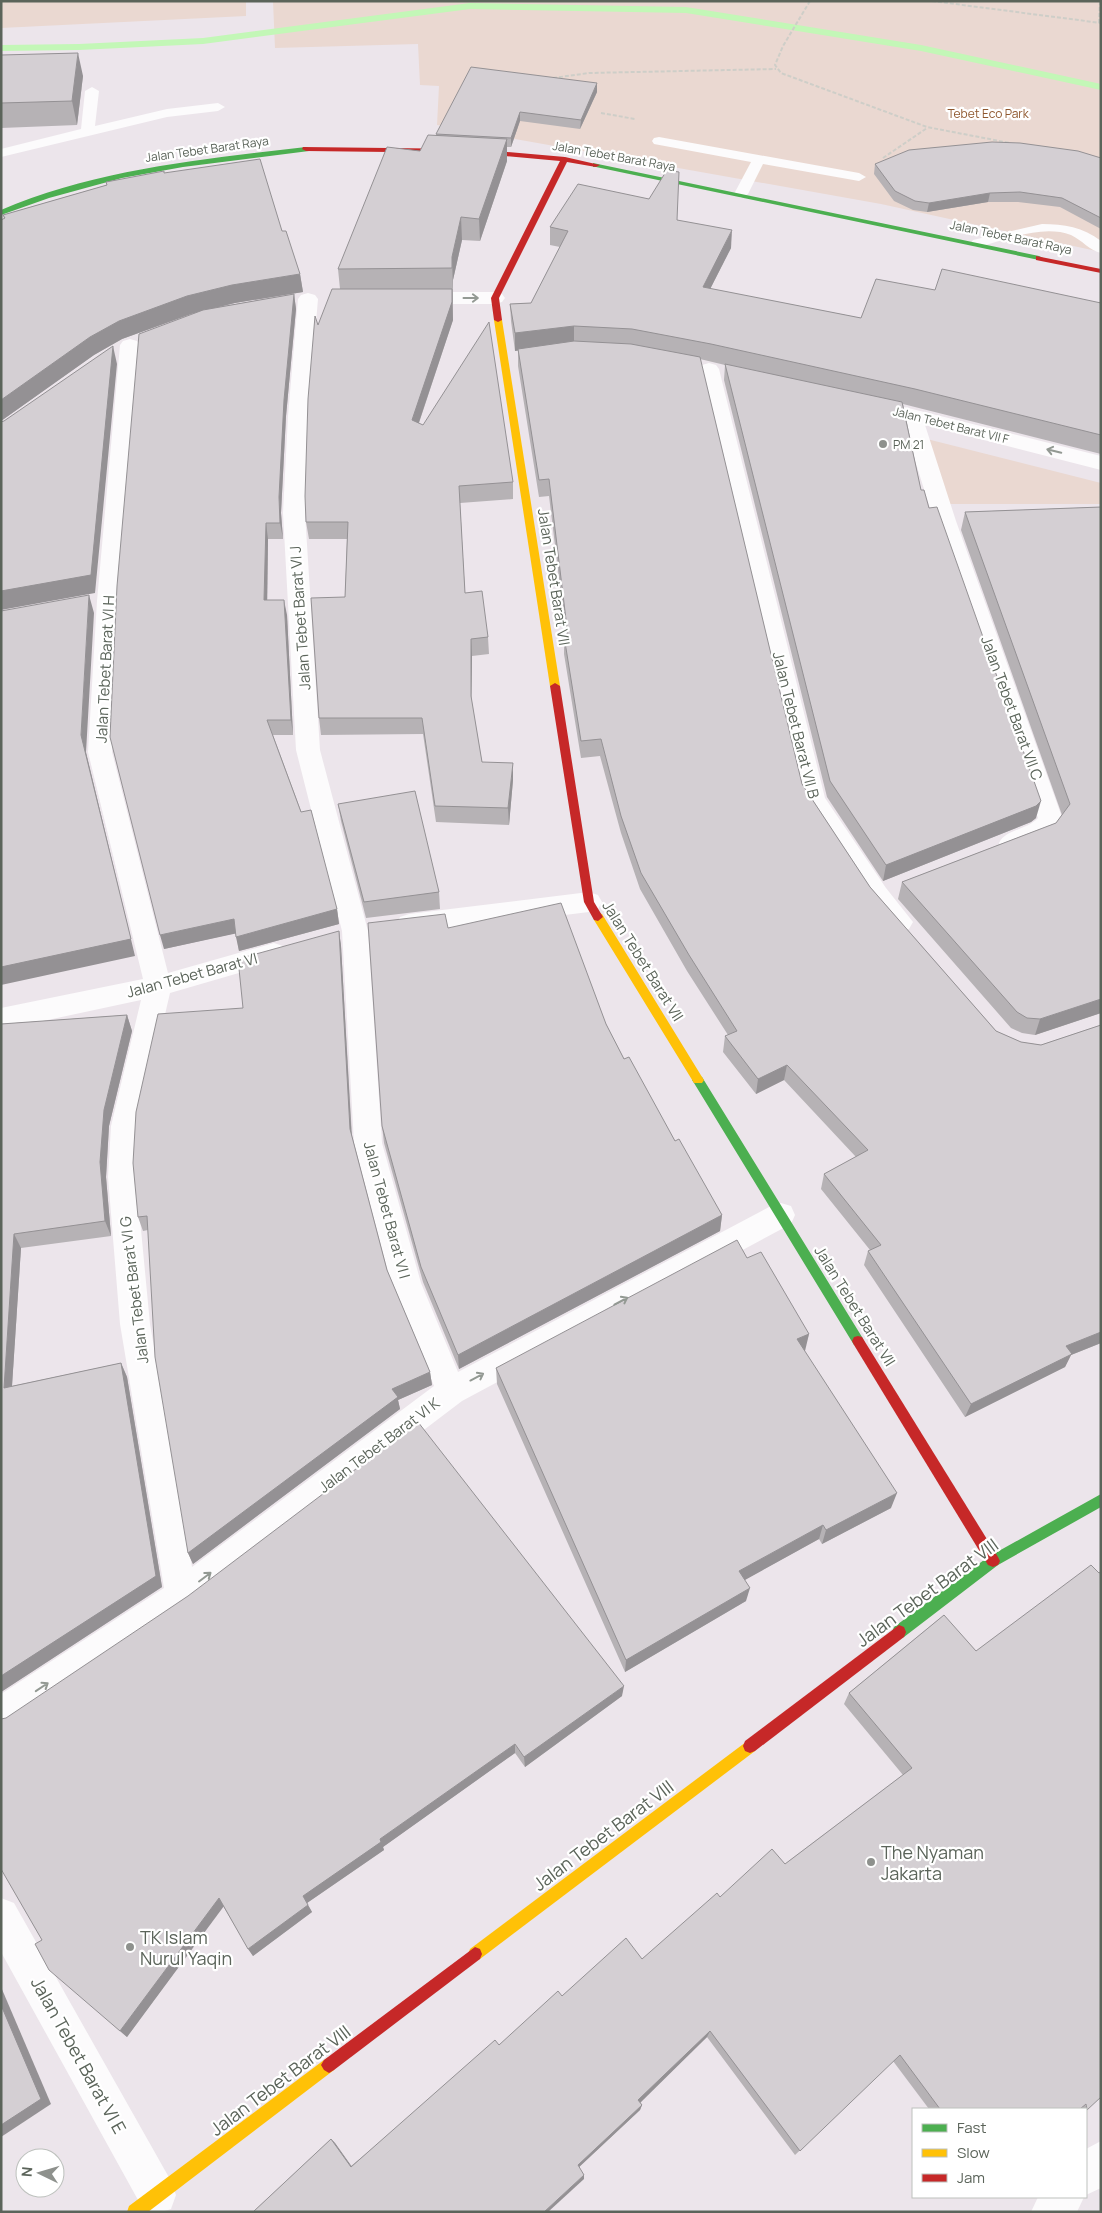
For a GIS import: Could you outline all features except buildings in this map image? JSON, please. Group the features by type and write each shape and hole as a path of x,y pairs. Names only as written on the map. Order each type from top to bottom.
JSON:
{"street":[{"name":"Jalan Tebet Barat Raya","path":"1,212 86,184 162,168 220,159 314,148 473,151 565,159 741,194 1101,271"},
{"path":"396,298 495,298 565,159"},
{"name":"Jalan Tebet Barat VII","path":"495,298 514,359 589,902 993,1561"},
{"name":"Jalan Tebet Barat VI J","path":"309,300 298,416 294,513 308,750 316,786 362,931"},
{"name":"Jalan Tebet Barat VI H","path":"109,357 137,342 98,603 100,752 158,986"},
{"name":"Jalan Tebet Barat VII B","path":"709,369 813,800 886,891 916,940"},
{"name":"Jalan Tebet Barat VII F","path":"872,406 911,414 1101,463"},
{"name":"Jalan Tebet Barat VII C","path":"911,414 954,521 1051,820 1041,832 986,852"},
{"path":"362,931 589,902"},
{"name":"Jalan Tebet Barat VI I","path":"362,931 368,1143 406,1283 451,1391"},
{"name":"Jalan Tebet Barat VI","path":"1,1019 158,986 299,947"},
{"name":"Jalan Tebet Barat VI G","path":"158,986 125,1126 122,1177 135,1324 181,1595"},
{"name":"Jalan Tebet Barat VI K","path":"1,1714 181,1595 451,1391 781,1215"},
{"name":"Jalan Tebet Barat VIII","path":"146,2203 993,1561 1101,1500"},
{"name":"Jalan Tebet Barat VI E","path":"1,1916 146,2203"},
{"path":"1087,2175 1101,2160"},
{"path":"1050,2212 1064,2198"}],"lane":[{"path":"88,132 92,91"},
{"path":"1,153 167,113 218,107"},
{"path":"659,141 859,177"},
{"path":"741,194 759,159"},
{"path":"978,244 1034,227 1051,227 1081,234 1094,241 1101,249"}],"path":[{"path":"810,1 782,46 775,65 780,73 927,127 1012,143"},
{"path":"932,1 1100,23 1100,1"},
{"path":"550,79 589,73 776,69"}],"green space":[{"path":"1,1 246,1 246,16 1,28"},
{"name":"Tebet Eco Park","path":"273,1 1101,1 1101,252 881,204 437,125 439,86 420,85 418,44 275,48"},
{"path":"919,437 1101,483 1101,504 947,504"}],"waterway":[{"path":"1,48 79,47 203,41 470,6 686,10 921,48 1101,87"}],"traffic: fast":[{"path":"1,213 46,197 122,176 183,165 306,149"},
{"path":"596,165 1039,258"},
{"path":"698,1080 858,1341"},
{"path":"899,1632 993,1561 1101,1500"}],"traffic: slow":[{"path":"498,320 555,686"},
{"path":"598,917 698,1080"},
{"path":"475,1954 750,1746"},
{"path":"135,2212 329,2065"}],"traffic: jam":[{"path":"306,149 473,151 565,159 596,165"},
{"path":"498,320 495,298 565,159"},
{"path":"1039,258 1101,271"},
{"path":"555,686 589,902 598,917"},
{"path":"858,1341 993,1561"},
{"path":"750,1746 899,1632"},
{"path":"329,2065 475,1954"}],"place":[{"name":"PM 21","path":"883,444"},
{"name":"The Nyaman Jakarta","path":"871,1862"},
{"name":"TK Islam Nurul Yaqin","path":"130,1947"}]}
